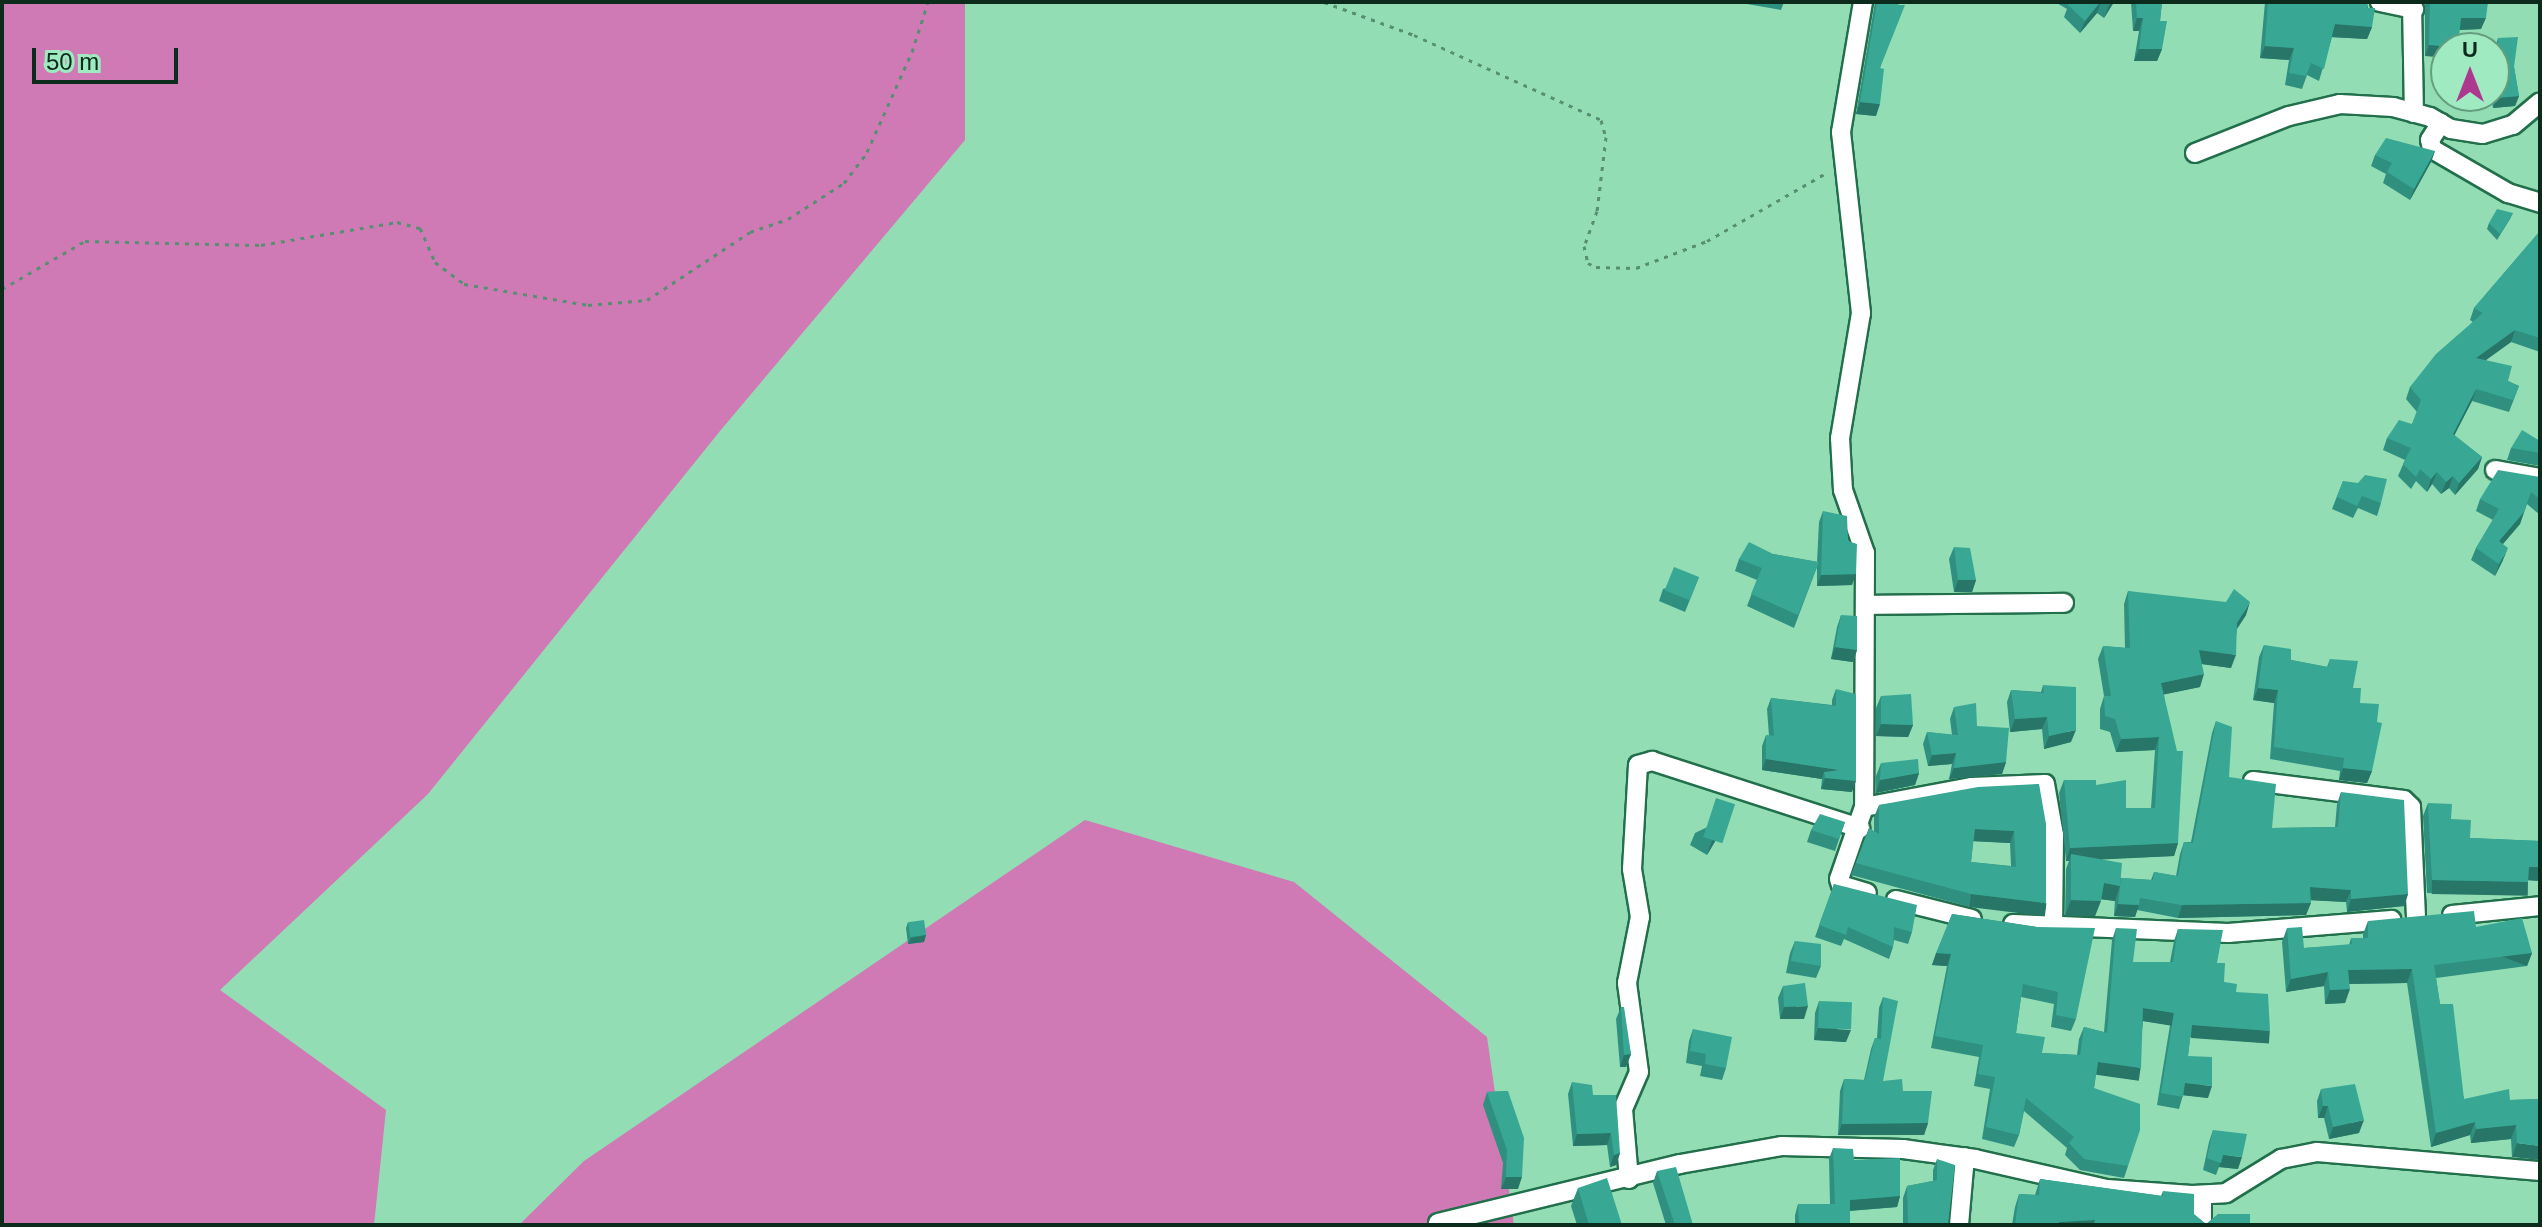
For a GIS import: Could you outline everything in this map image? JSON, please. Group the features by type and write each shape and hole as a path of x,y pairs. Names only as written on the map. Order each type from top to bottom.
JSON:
{"street":[{"path":"1863,2 1845,89 1843,165 1861,313 1840,438 1840,465 1843,490 1863,538 1866,605 1864,807 1860,828 1839,874 1841,885 1964,918 2053,927 2228,933 2539,907"},
{"path":"2380,2 2413,6 2414,113"},
{"path":"2195,153 2323,107 2364,103 2414,113 2467,133 2499,131 2540,102"},
{"path":"2441,123 2430,140 2432,149 2508,193 2540,203"},
{"path":"2495,470 2540,478"},
{"path":"1866,605 2064,603"},
{"path":"1629,1179 1623,1109 1639,1072 1627,983 1640,917 1632,869 1638,765 1652,761 1860,828"},
{"path":"2235,779 2404,800 2413,820 2416,917"},
{"path":"1864,807 1972,787 2045,784 2054,835 2053,927"},
{"path":"1438,1223 1782,1146 1903,1149 1965,1157 2107,1189 2202,1195 2226,1193 2281,1159 2317,1152 2540,1171"},
{"path":"1959,1225 1965,1157"},
{"path":"2202,1195 2202,1225"}],"path":[{"path":"2,289 85,241 261,245 397,222 420,228 435,262 464,284 588,305 647,300 750,232 796,214 844,183 867,152 912,52 928,2"},
{"path":"1324,2 1414,35 1601,120 1606,137 1597,211 1584,246 1588,263 1596,267 1636,268 1707,241 1843,165"}],"shaded area":[{"path":"2,2 965,2 965,140 720,431 428,794 220,990 386,1110 374,1225 2,1225"},
{"path":"1085,820 1294,882 1487,1037 1514,1225 519,1225 584,1161"}],"building":[{"path":"1877,2 1905,5 1880,68 1884,69 1880,104 1860,102"},
{"path":"2070,2 2100,2 2085,21 2068,5"},
{"path":"2136,2 2162,2 2160,21 2167,21 2162,49 2139,49 2143,18 2137,18"},
{"path":"2268,2 2367,2 2367,8 2375,8 2372,27 2335,24 2324,69 2311,63 2306,76 2289,73 2294,48 2265,46"},
{"path":"2430,2 2488,2 2486,18 2461,18 2460,32 2430,32 2429,45"},
{"path":"2510,37 2518,37 2514,67 2519,96 2510,97"},
{"path":"2386,138 2435,151 2414,189 2387,172 2392,163 2375,155"},
{"path":"2497,209 2513,213 2500,234 2489,223"},
{"path":"2540,231 2540,338 2515,330 2476,358 2512,366 2508,381 2519,386 2513,400 2476,389 2453,434 2482,457 2459,483 2453,476 2446,482 2437,472 2431,479 2420,469 2416,477 2403,464 2411,448 2387,438 2399,420 2412,424 2421,400 2410,387 2436,354 2483,313 2474,308"},
{"path":"2522,430 2540,441 2540,453 2511,448"},
{"path":"2498,470 2540,477 2540,499 2531,492 2524,512 2499,541 2508,548 2499,564 2476,548 2499,509 2480,499"},
{"path":"2365,475 2387,479 2381,503 2362,496 2357,506 2337,497 2343,481 2358,483"},
{"path":"1823,511 1847,516 1848,541 1857,544 1856,574 1821,575"},
{"path":"1749,542 1773,554 1819,562 1798,615 1751,594 1762,568 1739,559"},
{"path":"1954,547 1970,548 1976,580 1958,580"},
{"path":"1674,567 1699,577 1690,600 1665,590"},
{"path":"2234,589 2250,602 2237,623 2236,655 2199,650 2204,674 2161,683 2177,751 2183,751 2178,843 2070,848 2064,780 2096,780 2096,785 2126,780 2126,808 2155,808 2159,737 2121,739 2115,719 2105,716 2104,696 2111,696 2103,646 2130,648 2128,591 2226,602"},
{"path":"1841,615 1857,616 1857,650 1835,647"},
{"path":"2264,645 2291,649 2291,660 2328,667 2330,659 2358,661 2353,688 2361,688 2360,703 2379,704 2377,722 2382,723 2372,771 2343,768 2344,758 2274,747 2278,690 2258,688"},
{"path":"2043,685 2076,687 2076,730 2049,736 2047,717 2015,719 2011,690 2044,693"},
{"path":"1836,689 1856,694 1856,781 1825,778 1824,772 1839,770 1766,759 1766,735 1774,736 1771,698 1836,706"},
{"path":"1911,694 1913,725 1881,724 1881,696"},
{"path":"1976,703 1977,726 2009,728 2006,762 1954,768 1956,753 1932,755 1927,732 1958,735 1954,707"},
{"path":"2216,721 2232,727 2229,777 2276,784 2272,828 2338,827 2341,792 2404,800 2408,894 2351,899 2351,890 2310,887 2311,903 2182,905 2140,898 2139,905 2118,904 2121,878 2153,880 2154,872 2178,876 2184,842 2193,843"},
{"path":"1918,759 1919,773 1880,780 1881,763"},
{"path":"2039,784 2046,824 2046,903 1971,894 1856,863 1869,828 1879,834 1879,805 1978,787","holes":["1975,829 2014,831 2016,867 1971,862"]},
{"path":"1716,798 1735,804 1722,843 1703,837"},
{"path":"2428,803 2452,804 2451,819 2471,820 2470,838 2540,841 2540,867 2529,867 2528,882 2432,880"},
{"path":"1820,814 1845,822 1839,839 1811,830"},
{"path":"2071,854 2122,863 2120,886 2104,883 2101,901 2071,900"},
{"path":"1834,884 1917,905 1912,932 1894,927 1893,947 1848,927 1846,935 1819,925"},
{"path":"2474,911 2476,927 2522,918 2532,953 2434,965 2440,1004 2453,1004 2464,1099 2509,1089 2510,1100 2540,1099 2540,1146 2517,1143 2516,1125 2476,1129 2475,1122 2436,1133 2412,969 2348,970 2350,989 2330,990 2328,972 2291,979 2287,928 2302,927 2304,948 2352,944 2351,938 2368,938 2368,921"},
{"path":"1952,914 2037,927 2095,928 2076,1019 2056,1015 2058,992 2023,984 2016,1033 2045,1037 2042,1053 2080,1055 2084,1027 2107,1033 2116,928 2137,929 2133,962 2173,962 2178,929 2223,930 2217,963 2225,963 2224,982 2237,984 2236,992 2268,994 2270,1031 2192,1025 2188,1056 2212,1057 2212,1086 2185,1083 2183,1097 2161,1093 2174,1013 2143,1008 2141,1068 2098,1062 2094,1088 2140,1104 2140,1130 2128,1166 2084,1159 2069,1143 2074,1137 2026,1098 2019,1135 1986,1127 1995,1077 1978,1074 1983,1045 1935,1036 1951,954 1936,953"},
{"path":"924,920 926,935 910,937 908,922"},
{"path":"1795,941 1821,944 1821,966 1791,961"},
{"path":"1805,983 1808,1006 1784,1007 1783,986"},
{"path":"1883,997 1898,1001 1883,1081 1902,1079 1903,1091 1932,1091 1928,1123 1842,1124 1844,1079 1865,1080 1875,1038 1881,1039"},
{"path":"1819,1001 1852,1002 1851,1029 1818,1028"},
{"path":"1621,1007 1624,1007 1631,1054 1624,1055"},
{"path":"1693,1029 1732,1037 1726,1068 1705,1064 1706,1054 1690,1051"},
{"path":"1572,1082 1592,1085 1593,1095 1616,1095 1620,1153 1614,1155 1611,1133 1577,1134"},
{"path":"2355,1084 2364,1120 2333,1127 2328,1106 2323,1106 2321,1089"},
{"path":"1508,1091 1524,1138 1522,1177 1506,1177 1507,1150 1487,1092"},
{"path":"2213,1130 2247,1134 2242,1157 2223,1155 2221,1163 2207,1158"},
{"path":"1833,1148 1853,1149 1854,1160 1900,1158 1900,1196 1850,1200 1850,1225 1799,1225 1798,1204 1835,1204"},
{"path":"1937,1159 1955,1165 1948,1225 1908,1225 1907,1186 1937,1180"},
{"path":"1676,1167 1693,1225 1675,1225 1657,1171"},
{"path":"1607,1178 1622,1225 1589,1225 1578,1188"},
{"path":"2040,1179 2163,1196 2163,1191 2194,1194 2194,1214 2206,1224 2218,1214 2250,1214 2250,1225 2094,1225 2095,1220 2059,1222 2059,1225 2015,1225 2019,1194 2039,1195"}]}
